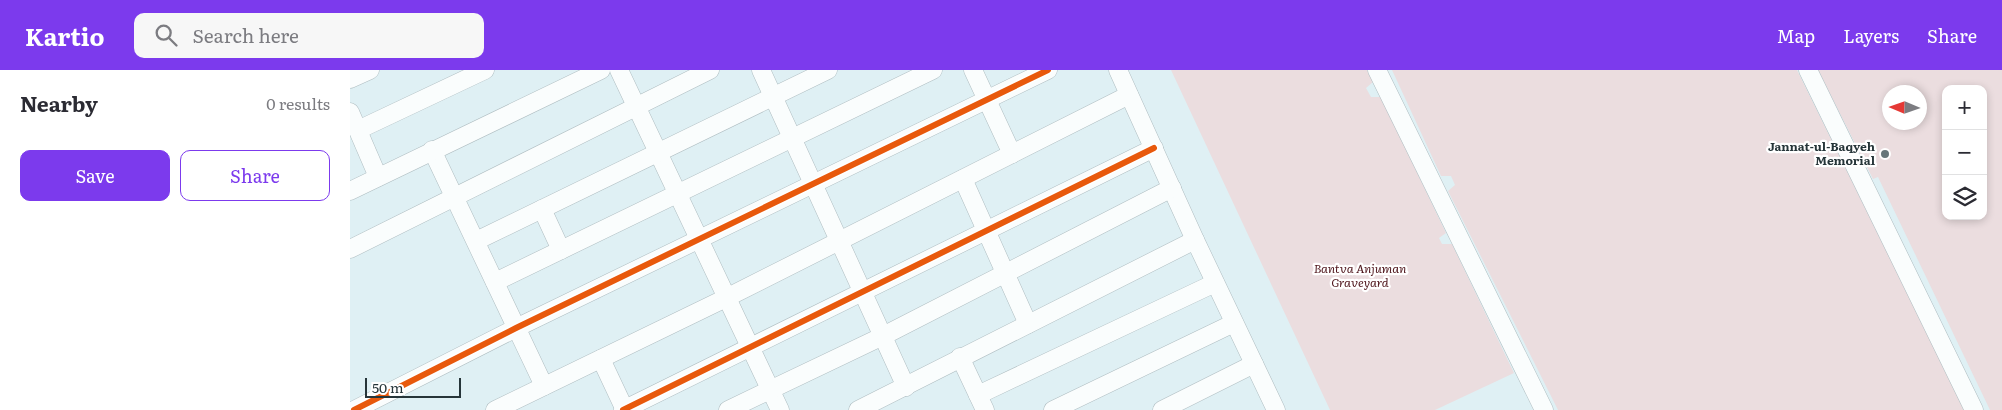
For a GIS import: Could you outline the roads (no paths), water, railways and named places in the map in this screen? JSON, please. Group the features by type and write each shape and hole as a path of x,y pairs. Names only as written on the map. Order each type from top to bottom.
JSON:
{"street":[{"path":"350,80 370,70"},
{"path":"358,130 485,70"},
{"path":"350,192 432,150 601,70"},
{"path":"619,70 780,410"},
{"path":"350,250 710,70"},
{"path":"761,70 906,387"},
{"path":"476,241 828,70"},
{"path":"495,282 932,70"},
{"path":"972,70 1012,154"},
{"path":"354,410 516,328 699,241 1048,70"},
{"path":"1118,70 1274,409"},
{"path":"1377,70 1544,410"},
{"path":"1808,70 1974,410"},
{"path":"498,409 726,298 1129,95"},
{"path":"350,112 378,177"},
{"path":"601,359 624,410 1154,148"},
{"path":"432,150 544,386"},
{"path":"963,179 1028,324"},
{"path":"728,410 883,336 1172,188"},
{"path":"542,209 561,250"},
{"path":"858,410 1195,240"},
{"path":"960,357 982,403 1215,283"},
{"path":"1053,410 1234,323"},
{"path":"1162,410 1254,364"}],"place":[{"name":"Jannat-ul-Baqyeh Memorial","path":"1885,154"}],"park label":[{"name":"Bantva Anjuman Graveyard","path":"1360,276"}]}
